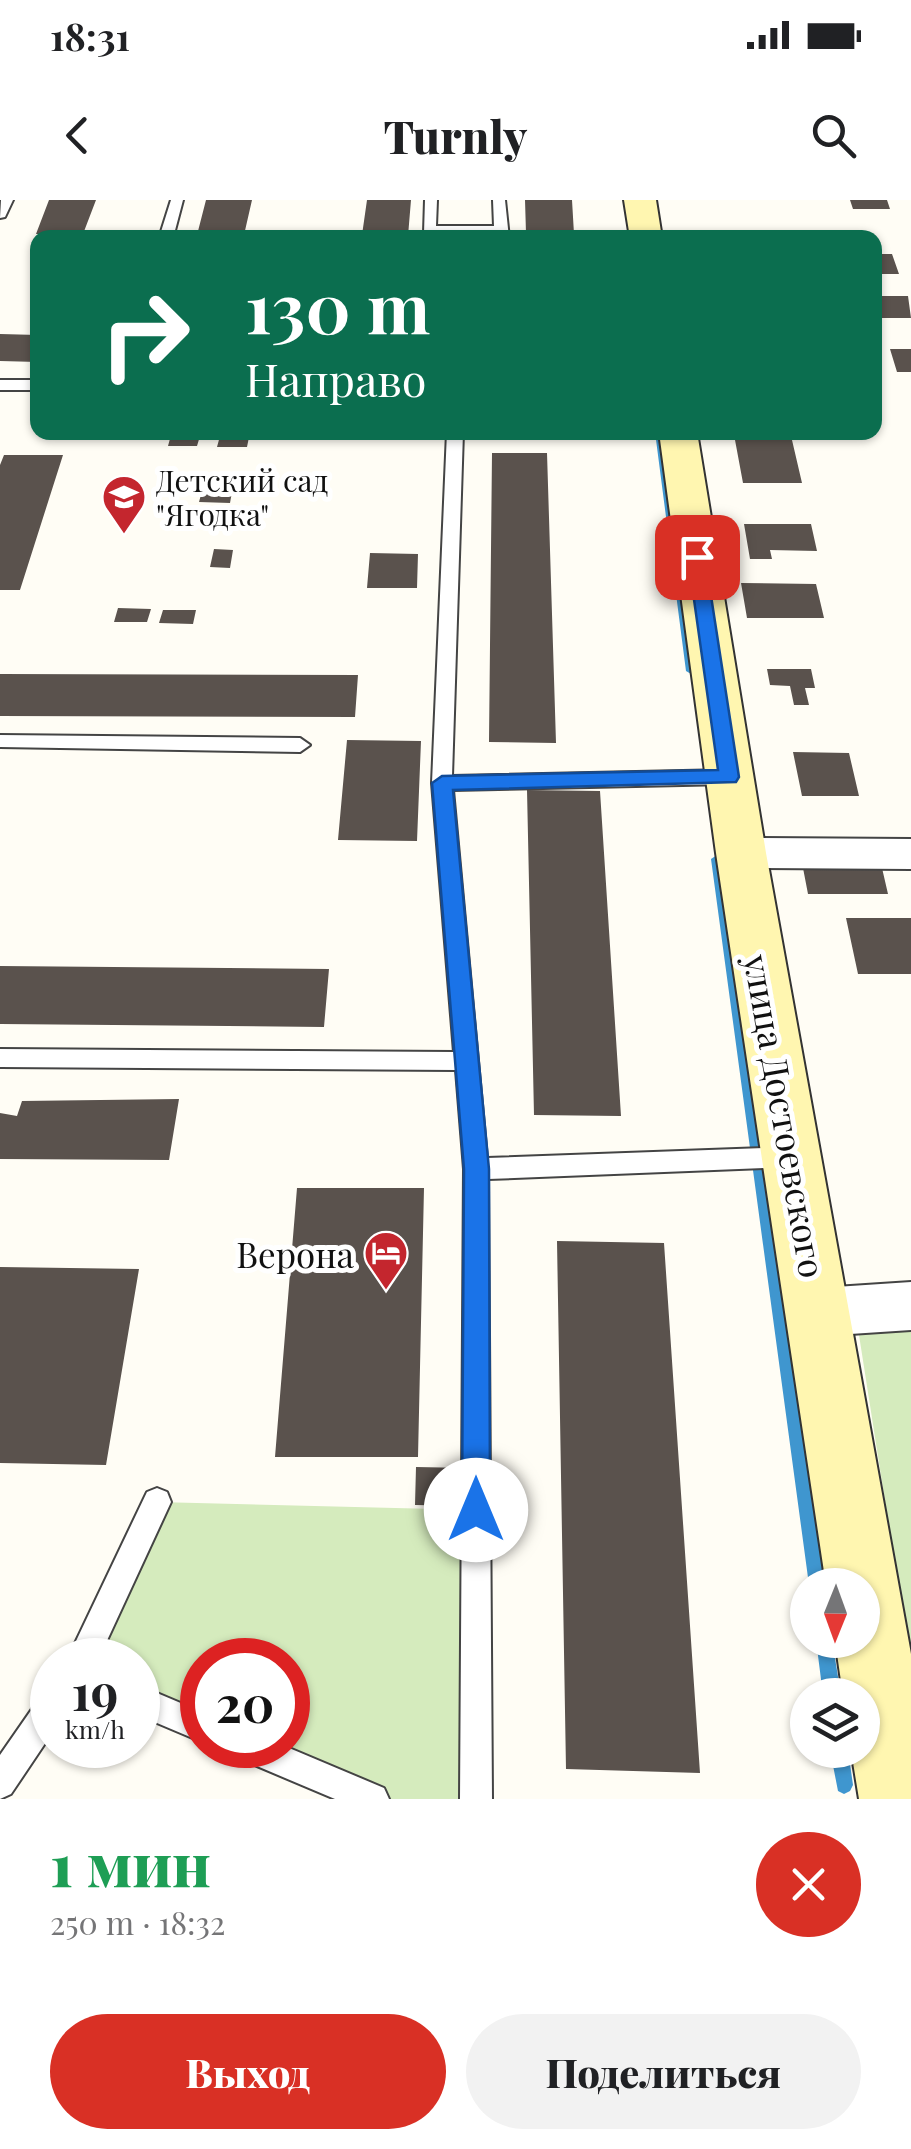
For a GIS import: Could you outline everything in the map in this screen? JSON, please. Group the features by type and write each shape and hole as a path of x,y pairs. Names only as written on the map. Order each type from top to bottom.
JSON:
{"street":[{"path":"640,200 645,230"},
{"name":"улица Достоевского","path":"679,440 741,854 898,1799"},
{"path":"741,854 911,854"},
{"path":"820,1312 911,1306"}],"lane":[{"path":"0,214 6,200"},
{"path":"168,230 177,200"},
{"path":"429,230 431,200"},
{"path":"499,200 502,230"},
{"path":"0,385 30,385"},
{"path":"455,440 442,783 476,1169 476,1799"},
{"path":"0,741 300,745"},
{"path":"442,783 729,777"},
{"path":"0,1058 466,1061"},
{"path":"476,1169 791,1157"},
{"path":"92,1638 157,1502"},
{"path":"0,1783 30,1739"},
{"path":"299,1768 373,1799"}],"green space":[{"path":"911,1330 911,1667 859,1335"},
{"path":"157,1502 476,1510 476,1799 373,1799 299,1768 310,1768 310,1638 180,1638 180,1718 160,1709 160,1638 92,1638"}],"building":[{"path":"49,200 96,200 85,230 38,230"},
{"path":"206,200 252,200 245,230 198,230"},
{"path":"367,200 411,200 408,230 363,230"},
{"path":"525,200 572,200 574,230 526,230"},
{"path":"850,200 887,200 890,209 853,209"},
{"path":"882,254 892,254 899,274 882,274"},
{"path":"882,296 908,296 911,318 882,318"},
{"path":"0,334 30,335 30,362 0,361"},
{"path":"890,349 911,349 911,372 897,372"},
{"path":"170,440 199,440 197,446 168,446"},
{"path":"219,440 248,440 247,447 217,447"},
{"path":"735,440 792,440 802,483 743,483"},
{"path":"492,453 547,453 556,743 489,742"},
{"path":"4,455 63,455 20,590 0,590 0,465"},
{"path":"202,491 232,492 230,503 199,502"},
{"path":"744,524 811,524 817,551 770,550 772,559 750,559"},
{"path":"214,549 233,550 230,568 210,567"},
{"path":"370,553 418,554 417,588 367,588"},
{"path":"741,583 816,584 824,618 747,618"},
{"path":"118,608 151,609 147,622 114,622"},
{"path":"163,610 196,610 193,624 159,623"},
{"path":"767,669 811,669 815,688 805,688 809,705 794,705 790,686 770,685"},
{"path":"0,674 358,675 355,717 0,716"},
{"path":"347,740 421,741 417,841 338,840"},
{"path":"793,752 849,753 859,796 802,796"},
{"path":"527,790 600,791 621,1116 534,1115"},
{"path":"803,868 882,868 888,894 808,894"},
{"path":"846,918 911,918 911,974 858,974"},
{"path":"0,966 329,969 324,1027 0,1024"},
{"path":"179,1099 169,1160 0,1159 0,1113 17,1116 22,1101"},
{"path":"297,1188 424,1188 418,1457 275,1457"},
{"path":"557,1241 664,1243 700,1773 566,1769"},
{"path":"0,1267 139,1269 106,1465 0,1463"},
{"path":"416,1467 467,1468 466,1506 415,1505"}],"waterway":[{"path":"660,440 691,671"},
{"path":"717,859 815,1568"},
{"path":"827,1658 830,1678"},
{"path":"842,1768 844,1785"}],"place":[{"name":"Детский сад \"Ягодка\"","path":"124,535"},
{"name":"Верона","path":"386,1291"}],"route":[{"path":"476,1510 476,1169 442,783 729,777 697,557"}]}
